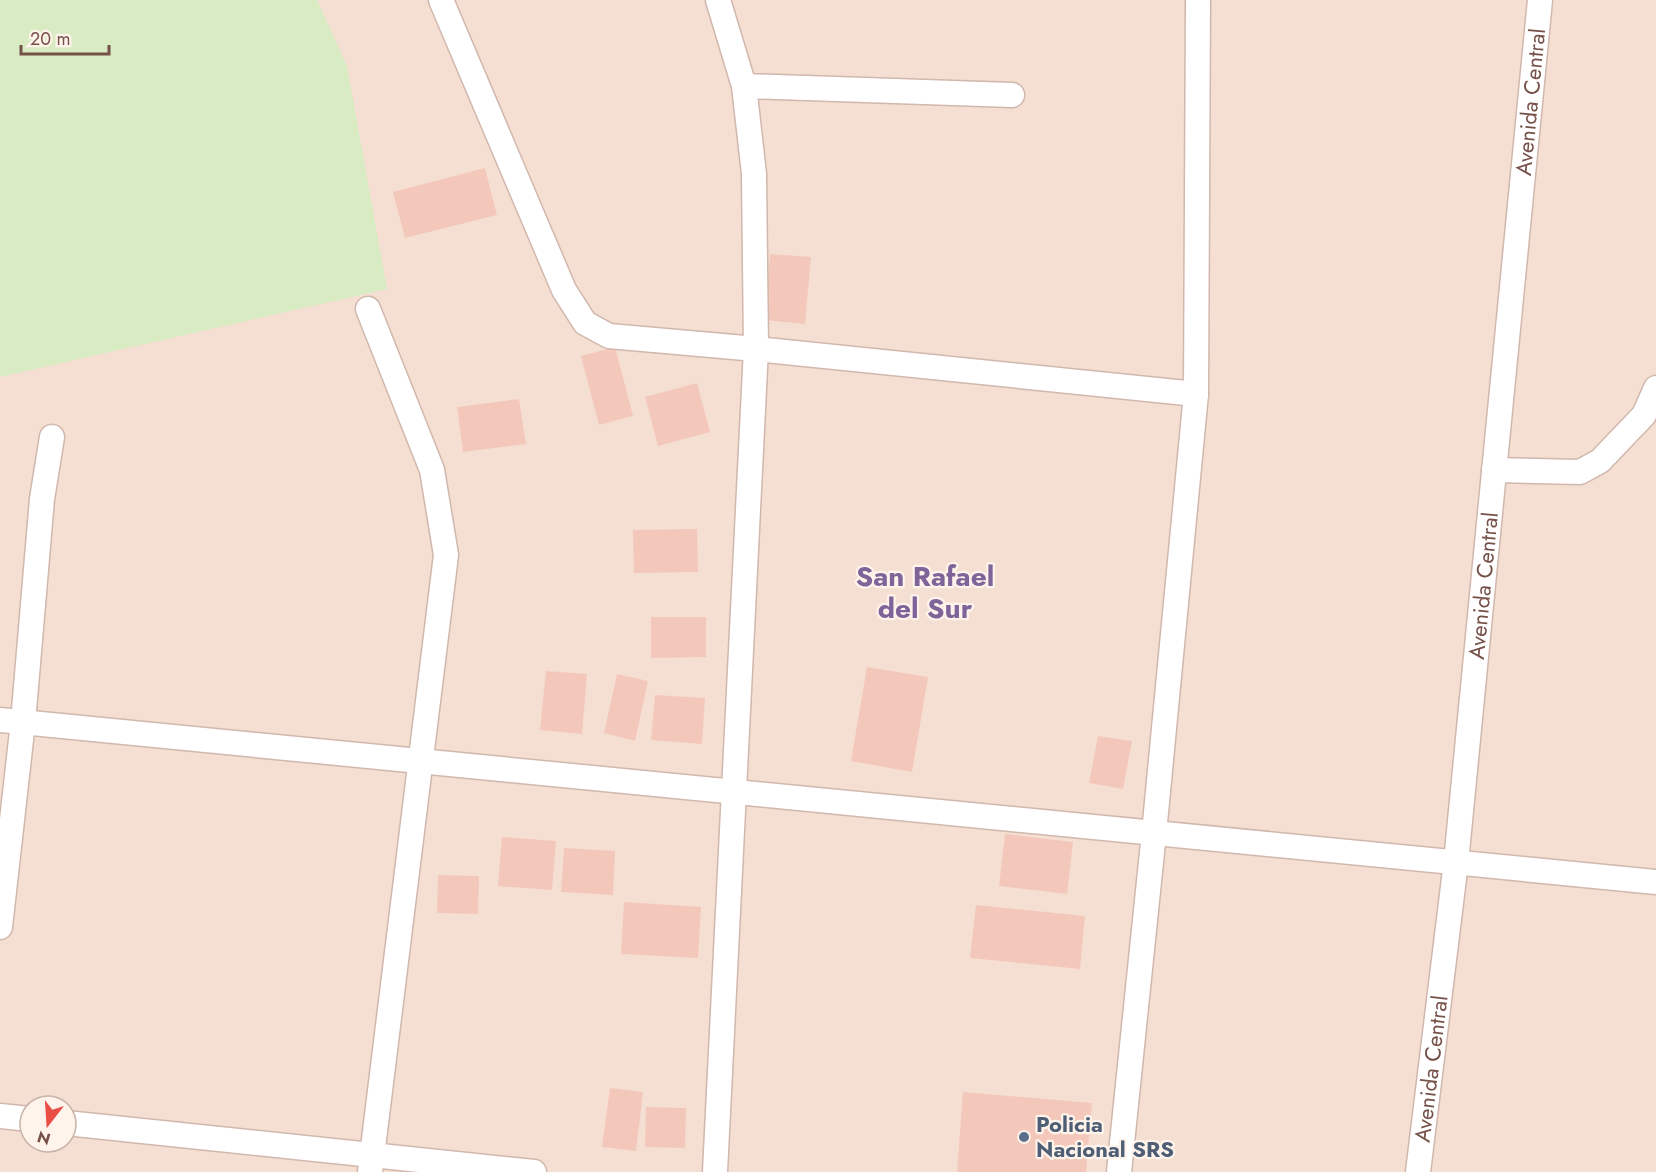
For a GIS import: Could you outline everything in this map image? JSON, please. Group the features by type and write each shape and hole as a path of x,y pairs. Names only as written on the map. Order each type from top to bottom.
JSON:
{"street":[{"path":"441,0 564,290 585,323 609,336 1196,394"},
{"path":"715,1172 756,349 754,174 744,86 718,0"},
{"path":"1119,1172 1196,394 1198,0"},
{"name":"Avenida Central","path":"1418,1172 1456,862 1540,0"},
{"path":"744,86 1012,95"},
{"path":"368,309 432,470 446,555 371,1163"},
{"path":"1494,470 1580,472 1600,461 1644,415 1656,388"},
{"path":"0,927 12,721 52,437"},
{"path":"12,721 1656,882"},
{"path":"0,1116 18,1118"},
{"path":"78,1125 371,1163 534,1172"}],"shaded area":[{"name":"San Rafael del Sur","path":"0,0 1656,0 1656,1172 0,1172"}],"green space":[{"path":"0,0 317,0 347,66 387,289 0,377"}],"building":[{"path":"485,168 497,215 405,238 393,192"},
{"path":"770,254 811,257 805,324 765,320"},
{"path":"615,347 633,416 599,425 581,356"},
{"path":"697,383 710,432 658,446 645,397"},
{"path":"519,399 526,444 463,452 457,407"},
{"path":"697,529 698,572 634,573 633,530"},
{"path":"651,617 706,617 706,657 651,658"},
{"path":"867,667 928,677 912,772 851,761"},
{"path":"546,671 587,674 582,734 540,730"},
{"path":"617,674 648,681 635,741 604,733"},
{"path":"655,695 705,698 702,744 651,740"},
{"path":"1098,736 1132,741 1123,789 1089,783"},
{"path":"1005,834 1073,842 1067,894 999,886"},
{"path":"502,837 556,841 552,890 498,886"},
{"path":"564,848 615,851 613,895 561,892"},
{"path":"438,875 479,876 478,914 437,913"},
{"path":"624,902 701,907 698,958 621,954"},
{"path":"976,905 1085,916 1080,969 970,958"},
{"path":"610,1088 643,1092 636,1151 602,1147"},
{"name":"Policia Nacional SRS","path":"963,1092 1092,1103 1086,1172 957,1172"},
{"path":"646,1107 686,1108 685,1148 645,1147"}],"place":[{"name":"Policia Nacional SRS","path":"1024,1137"}],"district":[{"name":"San Rafael del Sur","path":"925,592"}]}
